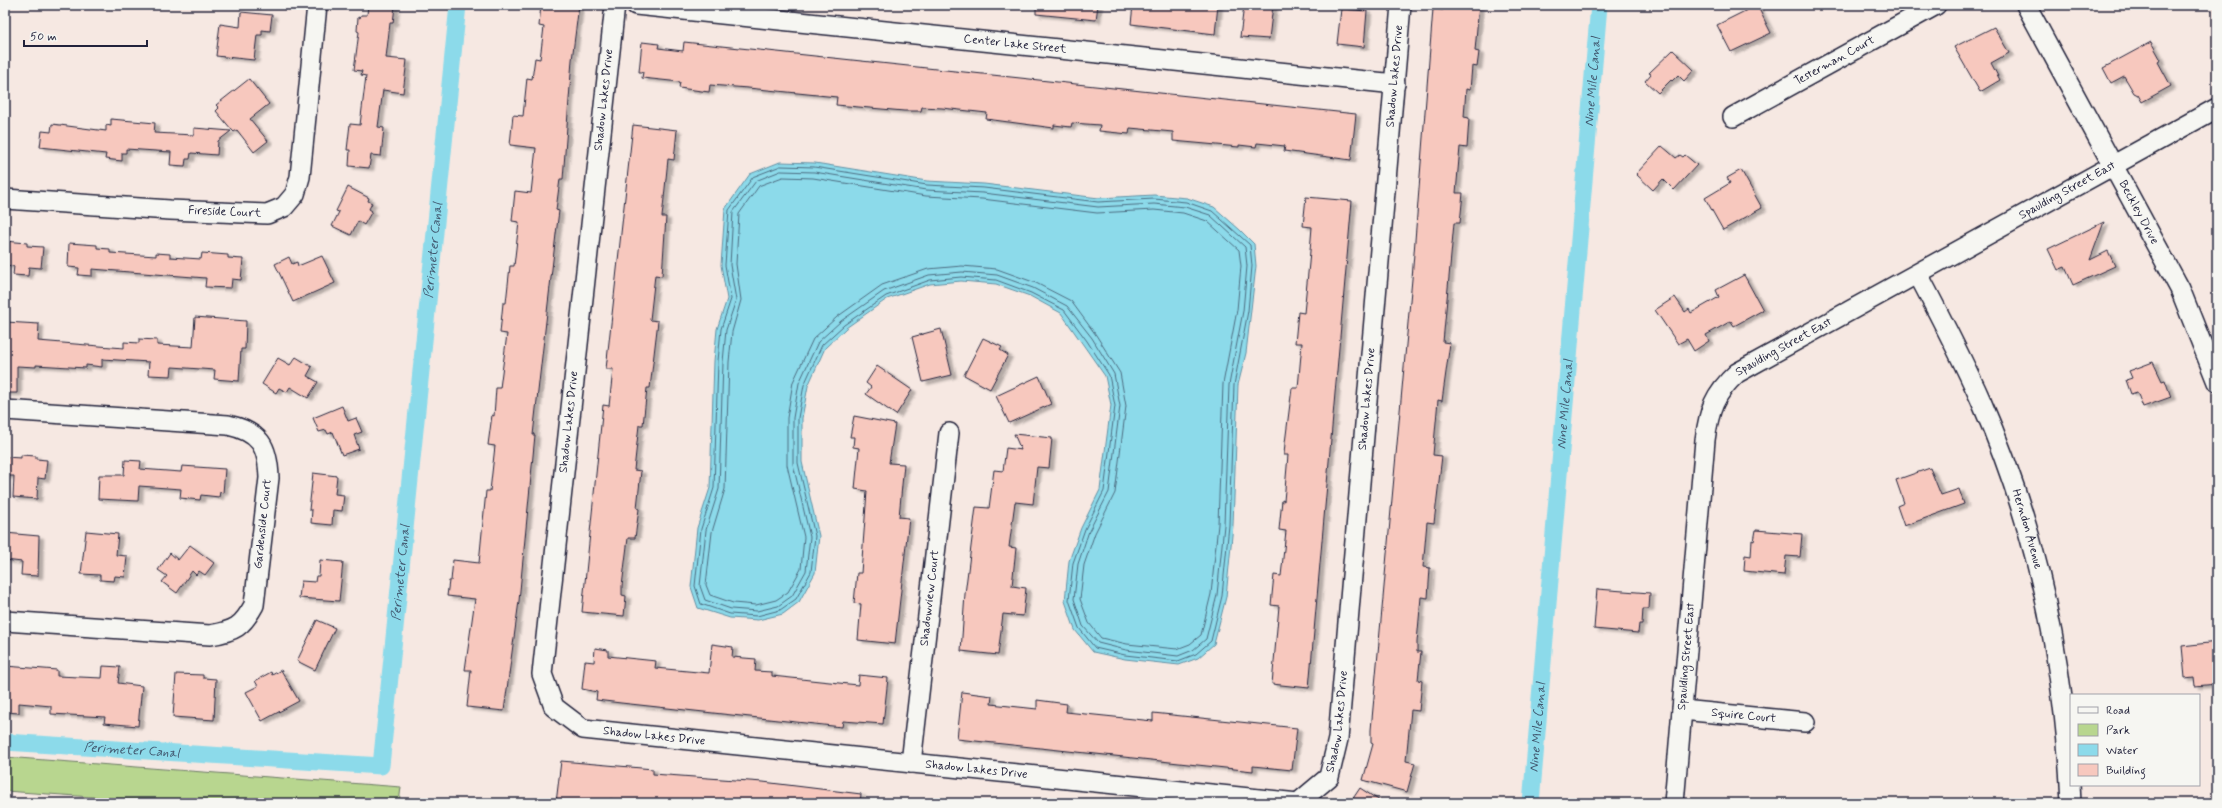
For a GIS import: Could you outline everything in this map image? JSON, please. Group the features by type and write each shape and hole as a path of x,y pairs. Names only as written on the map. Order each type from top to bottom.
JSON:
{"street":[{"name":"Fireside Court","path":"5,199 170,210 267,214 284,207 295,194 300,177 317,5"},
{"name":"Shadow Lakes Drive","path":"615,5 542,674 554,707 583,729 1298,803 1329,777 1338,739 1402,5"},
{"name":"Center Lake Street","path":"636,5 1395,84"},
{"name":"Testerman Court","path":"1733,117 1936,5"},
{"name":"Beckley Drive","path":"2026,5 2114,164 2180,289 2217,382"},
{"name":"Spaulding Street East","path":"1674,803 1707,421 1713,402 1722,387 1737,373 2217,108"},
{"name":"Herndon Avenue","path":"1918,274 1981,402 2008,470 2030,538 2050,619 2061,685 2069,750 2070,776"},
{"name":"Gardenside Court","path":"5,410 228,425 245,429 259,440 268,458 269,478 254,605 246,621 230,632 210,635 5,621"},
{"name":"Shadowview Court","path":"911,763 949,433"},
{"name":"Squire Court","path":"1682,710 1805,722"},
{"name":"Herndon Avenue","path":"2070,786 2071,803"}],"green space":[{"path":"5,757 401,787 399,803 178,803 5,791"}],"water":[{"path":"780,162 815,163 927,181 984,184 1099,198 1154,195 1187,198 1214,207 1254,244 1256,266 1246,353 1238,385 1233,525 1226,597 1214,644 1198,658 1179,665 1125,659 1093,652 1075,630 1065,601 1069,561 1081,528 1100,490 1111,405 1105,376 1061,313 1030,296 996,284 961,281 930,284 887,299 846,328 825,348 808,386 802,418 802,462 819,536 815,573 799,602 783,614 758,620 730,618 698,608 691,587 697,528 710,488 714,361 717,329 727,299 721,265 725,209 750,174"}],"building":[{"path":"368,5 395,6 393,23 390,23 386,58 407,60 403,93 383,90 378,127 384,128 381,156 371,155 369,168 349,166 350,150 347,150 350,124 360,125 366,76 361,75 362,71 354,70 359,32 357,31 358,17 360,18 361,15 367,15"},
{"path":"541,5 579,5 572,60 563,179 560,179 556,210 559,211 533,435 535,435 519,601 504,711 467,707 471,670 465,670 475,599 447,596 449,581 451,581 453,560 479,563 486,491 490,491 495,446 488,445 492,415 494,416 496,388 500,388 507,334 500,333 503,303 506,303 510,266 514,266 519,222 512,221 515,191 531,193 536,148 510,145 513,115 523,116 527,78 532,79 535,58 540,59 544,27 539,26"},
{"path":"1036,5 1098,5 1096,20 1036,14"},
{"path":"1133,5 1218,5 1215,34 1131,24"},
{"path":"1244,5 1273,5 1269,39 1240,37"},
{"path":"1444,5 1479,5 1475,51 1479,52 1477,67 1472,66 1470,90 1466,89 1464,117 1469,118 1467,148 1460,147 1456,193 1463,193 1460,223 1454,223 1443,342 1450,343 1442,401 1438,400 1433,455 1442,456 1434,523 1427,522 1423,567 1430,568 1428,598 1421,597 1417,642 1417,652 1421,652 1418,680 1422,681 1419,711 1411,710 1406,761 1415,763 1407,792 1363,780 1373,744 1371,743 1371,730 1412,279 1433,9 1443,10"},
{"path":"1757,5 1771,33 1731,52 1717,25"},
{"path":"1341,9 1367,11 1364,47 1337,44"},
{"path":"241,12 272,15 270,31 262,30 262,35 257,35 254,60 216,56 220,24 240,27"},
{"path":"1994,27 2009,53 1991,63 2000,80 1980,92 1954,47"},
{"path":"642,42 659,44 658,48 683,51 684,42 1356,114 1351,160 1284,151 1285,146 1257,143 1256,147 1239,145 1239,147 1173,141 1173,132 1130,128 1129,134 1099,131 1100,125 1072,123 1071,127 1054,125 1054,128 986,119 987,113 942,108 922,107 921,111 904,111 836,105 837,97 710,85 709,92 679,88 680,82 642,78 643,72 639,72"},
{"path":"2151,42 2161,60 2158,62 2171,86 2142,102 2138,95 2134,93 2124,76 2111,83 2103,68"},
{"path":"1673,50 1694,70 1684,81 1678,75 1658,93 1645,81 1651,74 1649,73"},
{"path":"249,79 269,104 250,119 268,141 254,152 237,130 234,132 216,111 219,108 216,105"},
{"path":"111,119 155,123 154,133 194,135 194,128 231,131 218,141 217,155 191,153 190,159 186,159 185,166 170,165 171,152 126,149 126,153 122,153 122,161 105,159 106,154 40,147 42,131 51,132 52,124 106,131 106,125 111,126"},
{"path":"633,125 677,130 674,160 668,159 662,217 666,217 662,276 655,275 650,320 658,321 650,388 647,388 643,425 639,425 634,470 641,471 637,508 639,509 635,538 628,538 622,586 622,595 626,596 624,616 582,612 603,405 609,406 613,369 606,369"},
{"path":"1662,146 1676,158 1680,155 1683,157 1685,155 1697,165 1674,190 1663,179 1653,190 1636,174"},
{"path":"1741,170 1762,208 1723,230 1705,198 1730,183 1727,178"},
{"path":"348,187 369,198 368,201 372,203 369,209 372,211 364,225 358,221 351,235 332,226 339,212 336,211"},
{"path":"1306,197 1352,201 1309,688 1272,684 1279,606 1271,605 1274,575 1281,576 1286,531 1279,530 1282,500 1284,501 1288,455 1284,455 1285,443 1292,388 1298,388 1302,343 1295,343 1298,312 1304,313 1309,263 1312,227 1303,226"},
{"path":"2104,222 2090,260 2108,251 2115,266 2073,285 2065,267 2058,270 2048,249"},
{"path":"5,241 27,243 27,246 43,247 41,268 29,267 28,276 13,275 14,266 5,265"},
{"path":"69,243 97,245 97,248 110,249 110,253 156,256 156,253 170,254 170,257 201,259 202,253 228,255 228,258 243,259 241,280 232,279 231,288 205,287 206,278 92,269 92,276 78,275 79,268 68,267"},
{"path":"322,256 335,283 293,302 275,264 289,257 292,264 297,262 298,266"},
{"path":"1744,275 1763,310 1734,326 1731,321 1706,335 1709,341 1694,351 1687,339 1678,344 1655,310 1675,297 1685,312 1689,309 1691,313 1719,297 1716,290"},
{"path":"195,317 246,321 245,349 241,349 239,381 214,379 215,370 172,367 171,376 148,375 149,362 102,359 102,367 86,365 86,368 36,365 36,367 17,366 17,393 5,393 5,322 39,324 38,341 124,348 124,342 139,343 139,339 157,340 157,345 193,347"},
{"path":"941,329 952,375 923,382 912,337"},
{"path":"983,338 1002,347 1000,350 1008,355 990,389 964,375"},
{"path":"296,357 312,367 307,376 318,382 308,398 290,387 287,392 279,388 276,393 262,384 278,358 290,365"},
{"path":"2153,362 2162,381 2165,380 2171,397 2143,407 2137,392 2131,394 2126,380 2132,378 2129,371"},
{"path":"877,366 912,390 896,415 866,394 871,387 866,383"},
{"path":"1039,376 1051,404 1009,423 996,396"},
{"path":"342,406 348,421 356,418 362,432 354,435 359,449 342,455 333,432 328,434 326,430 319,432 313,418"},
{"path":"854,416 895,424 889,463 904,464 899,517 909,518 895,644 858,640 861,604 854,603 857,573 861,573 867,491 855,489 859,448 853,447 854,437 850,437"},
{"path":"1014,434 1052,438 1049,468 1037,467 1033,504 1015,502 1009,547 1016,548 1012,586 1026,588 1023,616 1003,614 998,655 961,651 965,594 976,507 989,508 994,470 1003,471 1006,448 1021,450"},
{"path":"21,455 36,456 36,459 47,460 45,479 38,478 37,499 13,497 14,476 5,476 5,457 21,458"},
{"path":"125,460 141,461 140,469 181,472 182,466 225,469 223,493 220,492 219,497 201,495 200,500 180,498 181,489 139,486 138,501 98,499 99,475 124,475"},
{"path":"1930,468 1941,495 1959,489 1964,504 1904,526 1897,506 1904,503 1896,480"},
{"path":"313,473 337,476 335,494 344,495 342,511 333,510 332,525 311,523 312,510 309,510"},
{"path":"1756,530 1802,534 1800,557 1786,556 1784,575 1744,571 1745,555 1751,556 1752,540 1754,541"},
{"path":"86,531 118,534 116,555 127,556 125,577 115,576 114,581 100,580 100,575 81,574"},
{"path":"5,533 39,536 38,576 21,575 22,562 5,560"},
{"path":"190,545 214,563 205,575 199,571 196,575 192,571 177,593 162,582 167,576 158,570 170,553 178,560"},
{"path":"320,560 343,562 339,601 299,598 301,581 315,582 316,576 319,576"},
{"path":"1597,589 1650,593 1649,609 1643,609 1642,624 1639,624 1638,633 1594,629"},
{"path":"317,620 335,628 315,670 297,661"},
{"path":"2217,642 2217,684 2195,686 2194,677 2185,678 2182,646"},
{"path":"712,644 733,647 732,657 756,659 755,671 772,672 772,676 858,685 859,675 888,678 883,724 843,721 842,727 621,703 596,700 597,692 582,689 585,661 594,662 595,648 608,650 608,656 656,661 655,668 709,673"},
{"path":"5,666 57,670 57,676 102,678 103,666 120,667 118,683 142,686 138,726 104,723 105,717 51,714 51,706 19,703 19,713 5,712"},
{"path":"281,670 299,701 262,721 246,692 258,686 255,681 271,672 272,675"},
{"path":"176,674 203,675 203,678 216,679 214,720 173,717"},
{"path":"962,692 992,696 991,704 1037,709 1037,700 1067,704 1066,712 1153,721 1153,713 1297,728 1292,770 1253,766 1253,771 957,739"},
{"path":"561,761 653,769 653,774 763,782 861,794 860,803 637,803 610,799 609,803 556,803"},
{"path":"1360,788 1383,803 1350,803"}],"waterway":[{"name":"Perimeter Canal","path":"5,742 381,766 458,5"},
{"name":"Nine Mile Canal","path":"1531,803 1599,5"}]}
